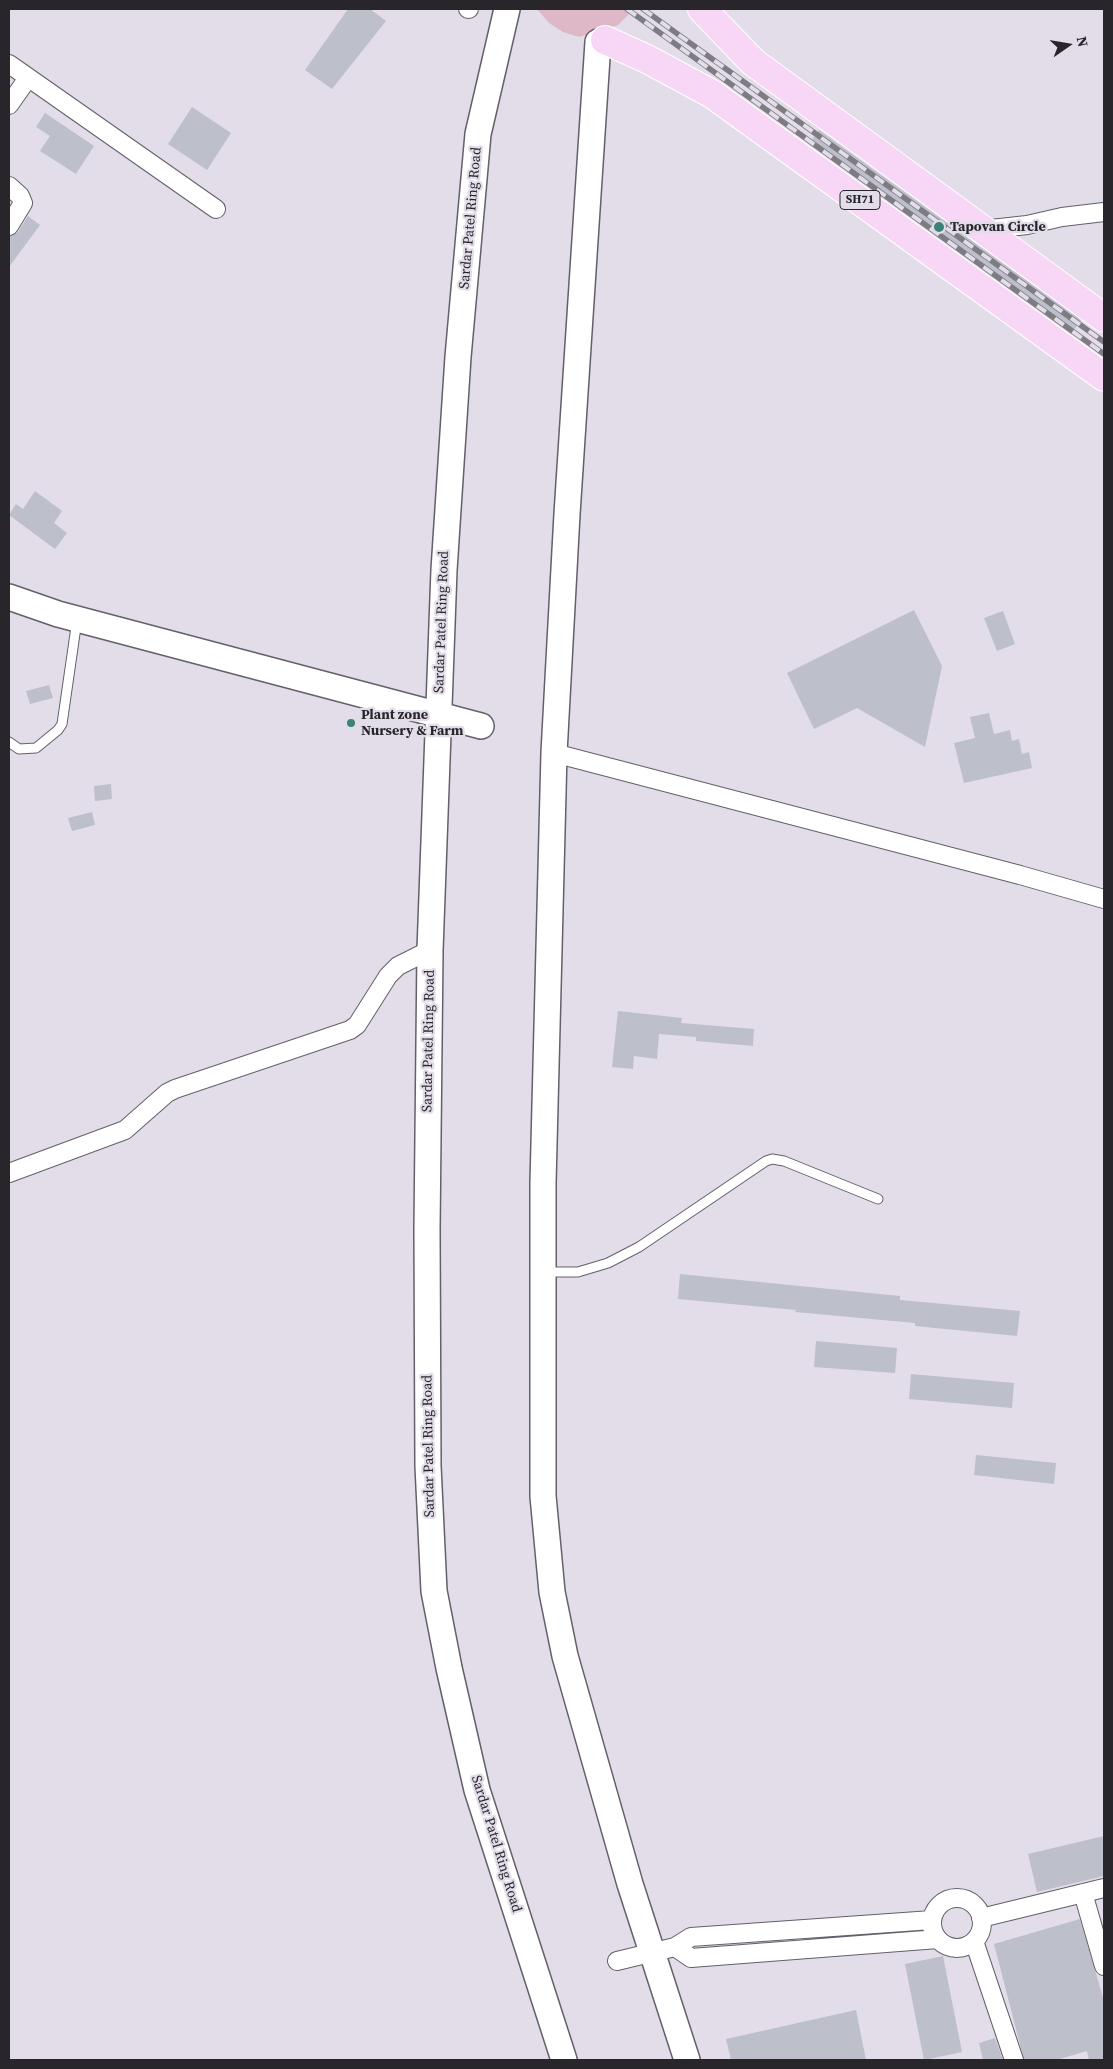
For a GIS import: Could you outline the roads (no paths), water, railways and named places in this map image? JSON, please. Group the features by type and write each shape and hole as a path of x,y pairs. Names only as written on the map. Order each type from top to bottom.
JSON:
{"main road":[{"path":"702,9 753,62 1104,318"},
{"name":"SH71","path":"602,41 647,59 712,94 1104,377"}],"street":[{"name":"Sardar Patel Ring Road","path":"507,9 478,134 458,357 446,532 430,950 427,1229 428,1466 434,1591 448,1668 477,1790 564,2060"},
{"path":"602,41 566,514 554,753 543,1272 543,1496 552,1592 565,1656 663,1950 687,2060"},
{"path":"9,64 216,209"},
{"path":"9,105 28,78"},
{"path":"9,186 20,196 23,203 9,226"},
{"path":"982,230 1104,212"},
{"path":"9,597 77,620 481,726"},
{"path":"554,753 1020,875 1104,899"},
{"path":"9,1174 125,1130 175,1089 350,1030 357,1025 388,976 398,966 430,950"},
{"path":"981,1918 1104,1888"},
{"path":"1083,1893 1104,1966"},
{"path":"958,1898 973,1904 981,1918 979,1934 974,1941 967,1946 952,1948 938,1939 934,1932 932,1920 936,1909 942,1903 958,1898"},
{"path":"617,1960 663,1950 691,1937 932,1920"},
{"path":"663,1950 692,1958 938,1939"},
{"path":"974,1941 1014,2060"}],"lane":[{"path":"9,742 19,749 36,748 58,730 62,724 77,620"},
{"path":"543,1272 578,1272 608,1264 639,1247 766,1161 772,1159 784,1161 878,1199"}],"railway":[{"path":"627,9 1104,354"},
{"path":"643,9 1104,342"}],"place":[{"name":"Tapovan Circle","path":"939,227"},
{"name":"Plant zone Nursery & Farm","path":"351,723"}]}
